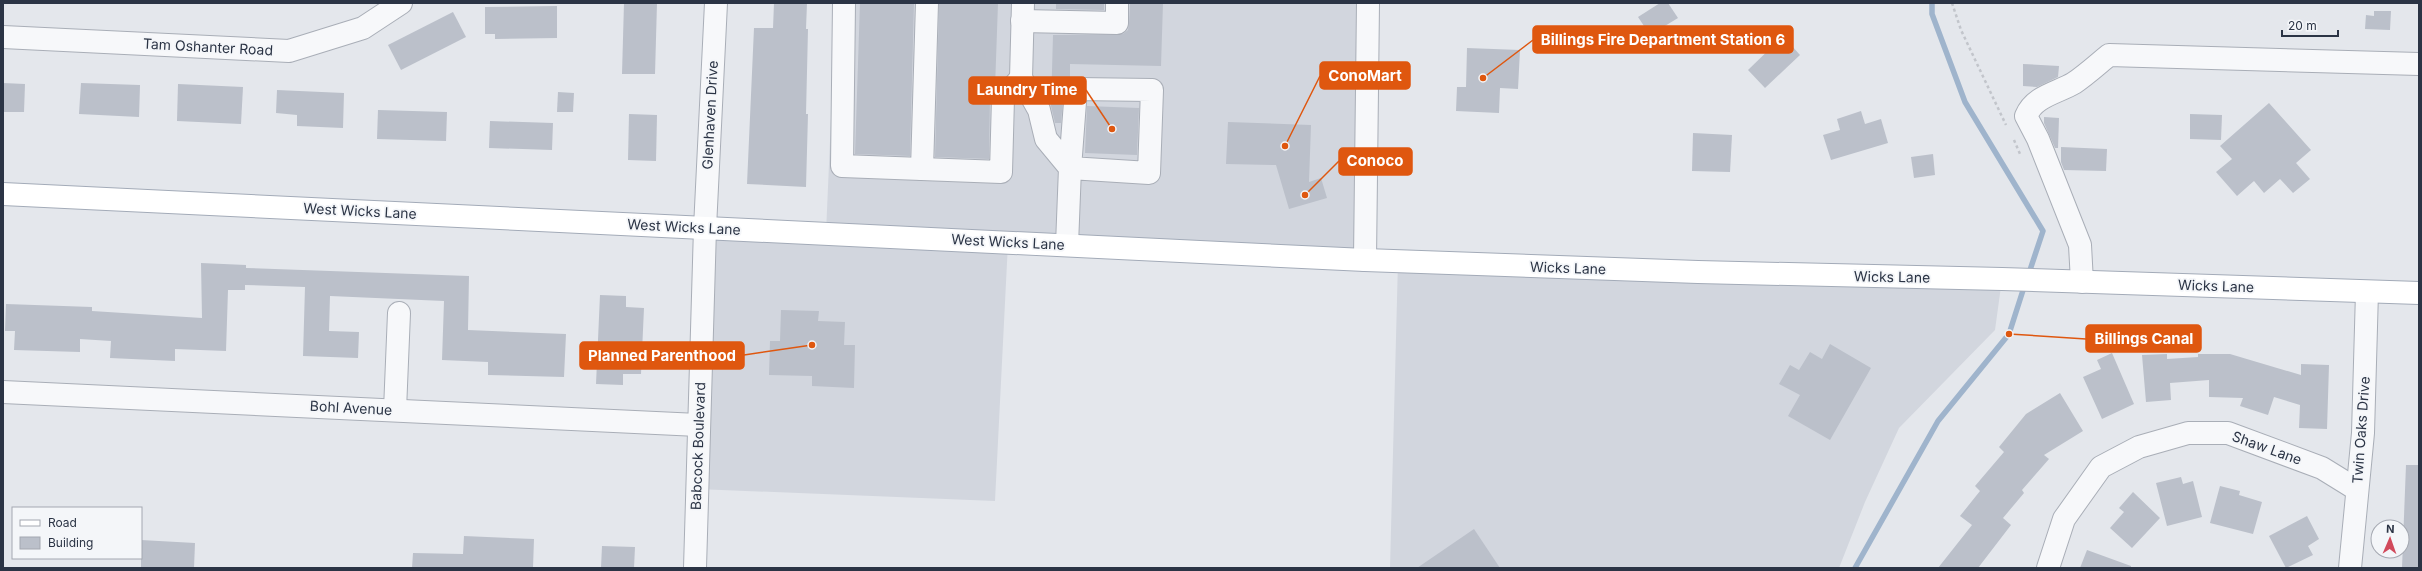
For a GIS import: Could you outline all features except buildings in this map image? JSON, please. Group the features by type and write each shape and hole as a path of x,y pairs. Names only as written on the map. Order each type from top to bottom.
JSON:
{"main road":[{"name":"West Wicks Lane","path":"3,194 1365,260"},
{"name":"Wicks Lane","path":"1365,260 1690,272 2002,279 2419,293"}],"street":[{"name":"Tam Oshanter Road","path":"3,37 289,51 363,28 401,3"},
{"name":"Glenhaven Drive","path":"705,228 716,3"},
{"path":"844,3 842,166 1001,172 1003,98 1020,78"},
{"path":"922,169 927,3"},
{"path":"1067,246 1070,168 1076,89 1152,90 1149,173 1070,168 1046,139 1039,110 1020,78 1023,12 1117,23 1117,3"},
{"path":"1365,260 1368,3"},
{"path":"2082,282 2080,245 2038,139 2026,116 2030,106 2042,98 2074,83 2109,55 2419,64"},
{"name":"Babcock Boulevard","path":"695,568 698,425 705,228"},
{"name":"Twin Oaks Drive","path":"2350,568 2356,489 2363,433 2368,292"},
{"path":"395,410 399,313"},
{"name":"Bohl Avenue","path":"3,392 698,425"},
{"name":"Shaw Lane","path":"2048,568 2064,519 2101,467 2138,447 2188,433 2228,433 2322,468 2356,489"}],"shaded area":[{"path":"836,3 1368,3 1365,260 1008,243 995,501 697,489 705,228 826,233"},
{"path":"1398,261 2002,279 1995,330 1899,428 1865,502 1839,568 1390,568"}],"waterway":[{"path":"1932,3 1932,14 1965,102 2043,231 2028,276"},
{"path":"1855,568 1938,421 2009,334 2025,284"}],"place":[{"name":"Billings Fire Department Station 6","path":"1483,78"},
{"name":"Laundry Time","path":"1112,129"},
{"name":"ConoMart","path":"1285,146"},
{"name":"Conoco","path":"1305,195"},
{"name":"Billings Canal","path":"2009,334"},
{"name":"Planned Parenthood","path":"812,345"}]}
